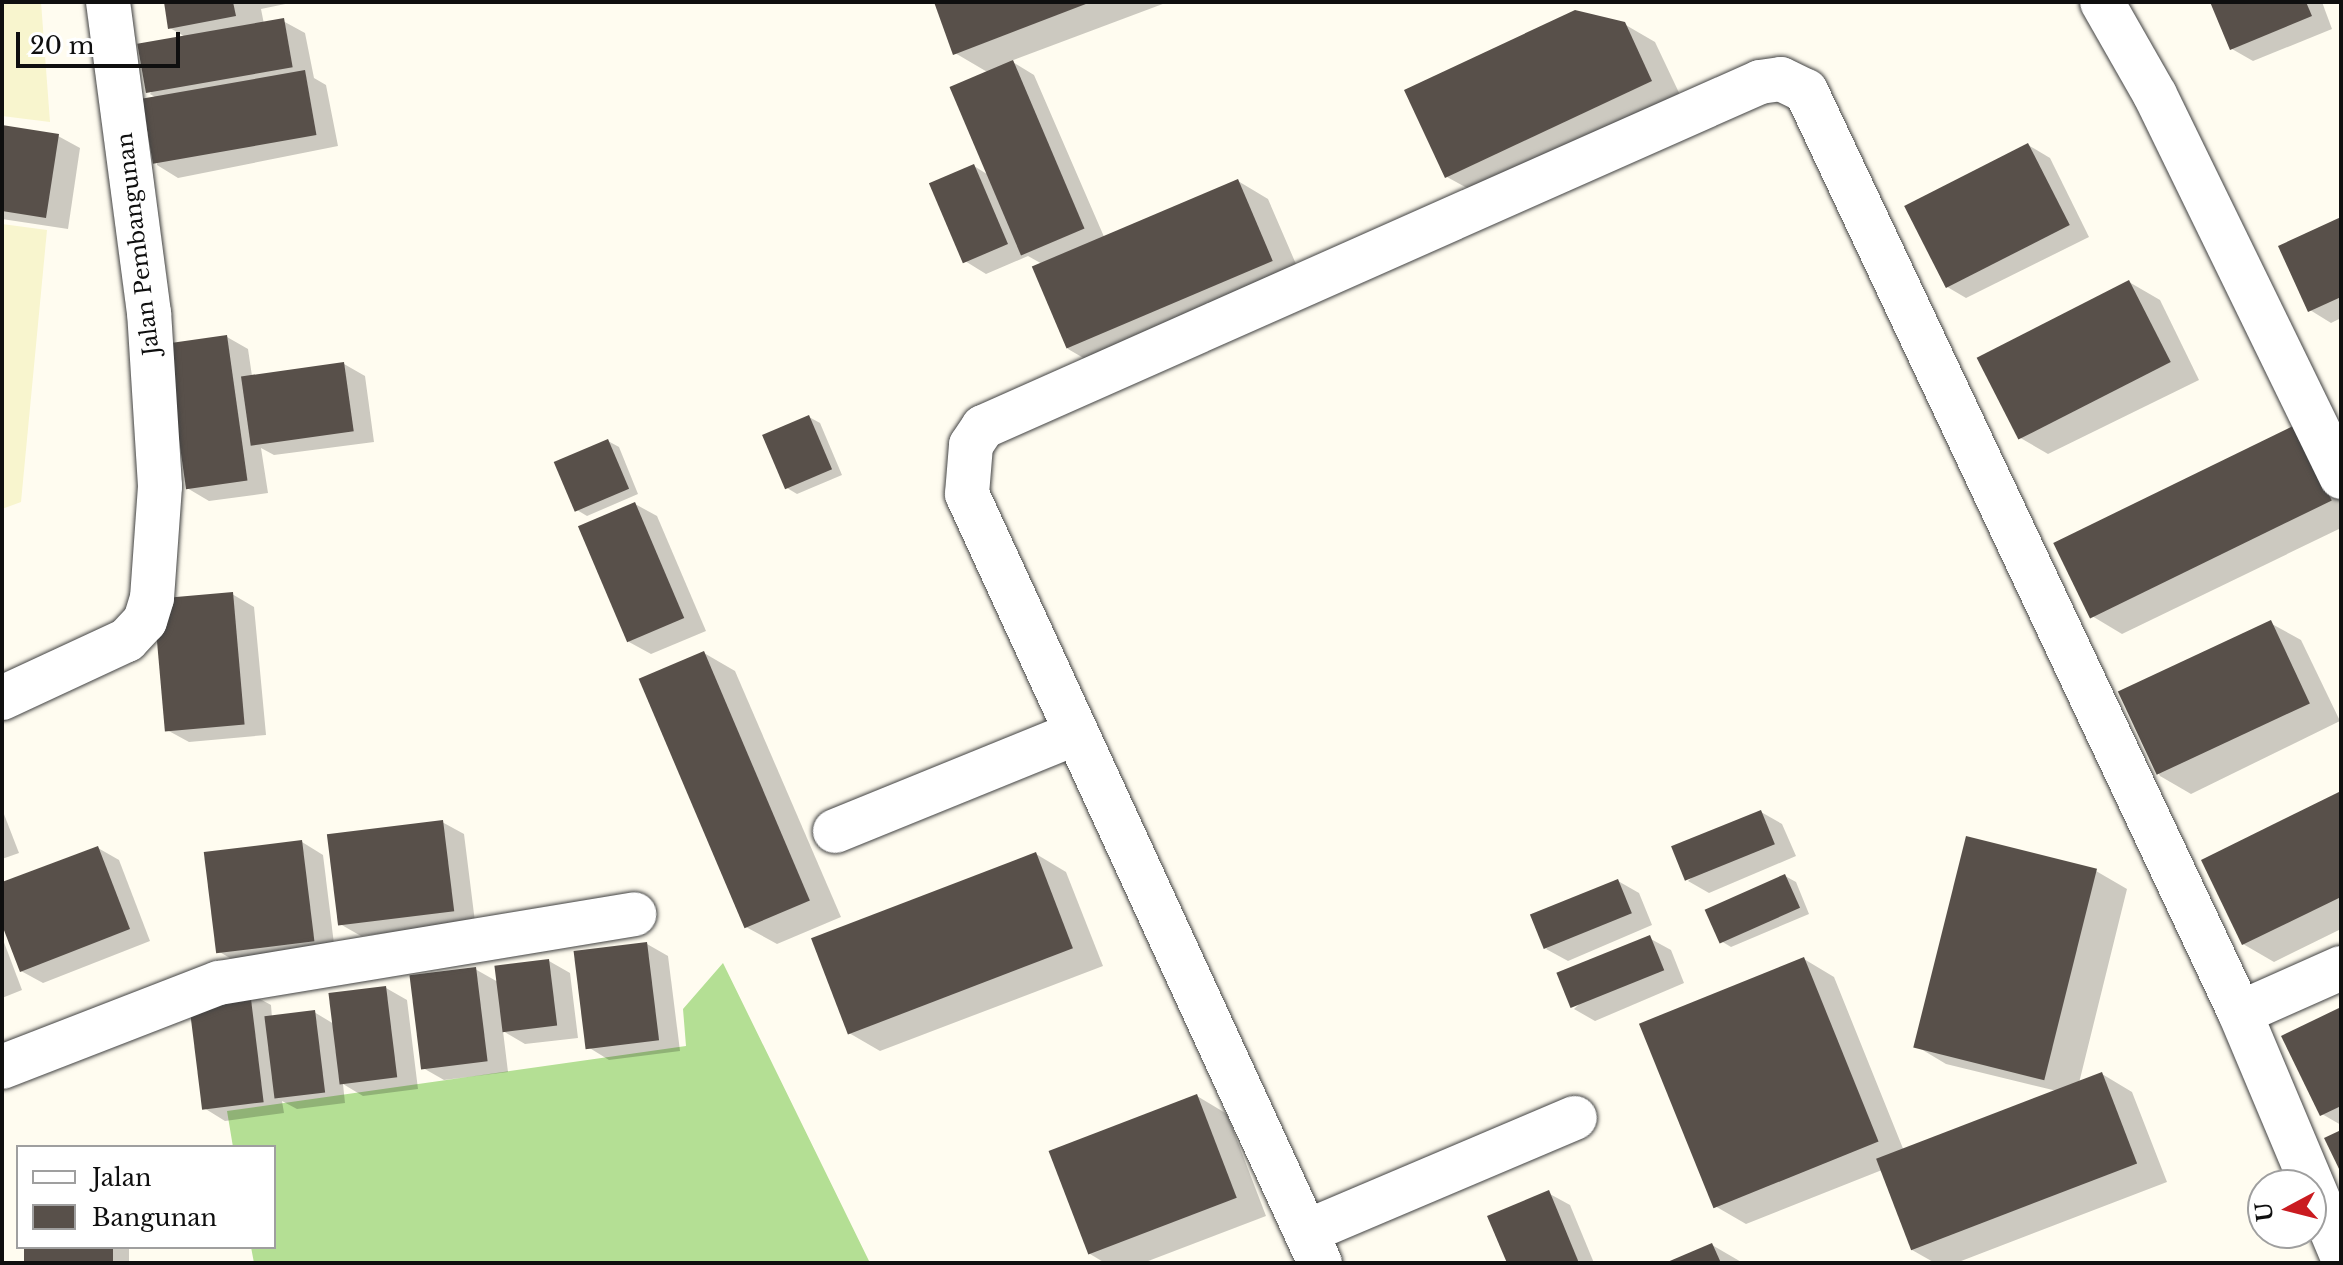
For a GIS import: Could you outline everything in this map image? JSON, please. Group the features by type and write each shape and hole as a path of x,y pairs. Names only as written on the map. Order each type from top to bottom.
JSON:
{"street":[{"name":"Jalan Pembangunan","path":"2,698 127,640 145,621 152,598 160,486 149,313 108,2"},
{"path":"2102,2 2155,95 2341,477"},
{"path":"1575,1118 1313,1248 967,494 971,445 983,427 1760,82 1781,79 1806,91 2240,1013 2341,1253"},
{"path":"835,831 1076,733"},
{"path":"2,1067 219,983 634,914"},
{"path":"2240,1013 2341,968"},
{"path":"2334,1263 2341,1260"}],"shaded area":[{"path":"2,2 41,2 50,122 2,116"},
{"path":"2,224 47,230 21,502 2,509"}],"green space":[{"path":"723,963 870,1263 254,1263 251,1249 276,1249 276,1145 233,1145 227,1111 686,1046 683,1009"}],"building":[{"path":"164,2 233,2 236,16 168,29"},
{"path":"934,2 1091,2 953,55"},
{"path":"2210,2 2306,2 2312,16 2230,50"},
{"path":"1575,10 1625,22 1652,81 1445,178 1404,90"},
{"path":"284,18 293,67 146,93 137,44"},
{"path":"1013,60 1085,228 1021,255 949,87"},
{"path":"305,70 316,135 153,164 142,99"},
{"path":"2,125 59,134 46,218 2,211"},
{"path":"2028,143 2070,225 1946,288 1904,206"},
{"path":"974,164 1008,244 963,263 929,183"},
{"path":"1238,179 1273,261 1067,348 1032,267"},
{"path":"2341,217 2341,297 2308,312 2278,246"},
{"path":"2129,280 2171,362 2018,440 1977,358"},
{"path":"227,335 247,481 186,489 166,344"},
{"path":"344,362 354,431 251,446 241,376"},
{"path":"809,415 832,469 785,489 762,435"},
{"path":"2295,425 2332,500 2090,618 2053,543"},
{"path":"608,439 629,489 575,512 554,462"},
{"path":"635,502 684,618 627,642 578,526"},
{"path":"233,592 245,724 165,731 153,599"},
{"path":"2271,620 2310,703 2157,775 2118,691"},
{"path":"704,651 810,900 745,928 639,679"},
{"path":"2341,791 2341,897 2242,945 2201,860"},
{"path":"1761,810 1775,844 1685,881 1671,846"},
{"path":"443,820 454,911 338,926 327,834"},
{"path":"1966,836 2097,869 2044,1080 1913,1048"},
{"path":"302,840 314,941 216,953 204,852"},
{"path":"98,846 130,929 20,972 2,925 2,882"},
{"path":"1036,852 1073,948 848,1035 811,938"},
{"path":"1785,874 1800,908 1720,944 1705,910"},
{"path":"1618,879 1632,913 1544,949 1530,915"},
{"path":"1650,935 1664,970 1571,1008 1556,973"},
{"path":"647,942 659,1040 586,1049 574,951"},
{"path":"1804,957 1879,1142 1714,1208 1639,1024"},
{"path":"549,959 557,1026 503,1032 494,966"},
{"path":"476,967 488,1061 421,1069 409,975"},
{"path":"386,986 397,1077 340,1084 328,993"},
{"path":"250,991 264,1102 202,1110 188,999"},
{"path":"2341,1007 2341,1106 2320,1116 2281,1036"},
{"path":"315,1010 325,1092 274,1099 264,1016"},
{"path":"2102,1072 2137,1163 1911,1250 1876,1159"},
{"path":"1197,1094 1237,1198 1088,1255 1049,1151"},
{"path":"2341,1130 2341,1173 2324,1138"},
{"path":"1549,1190 1579,1263 1507,1263 1487,1216"},
{"path":"1712,1243 1721,1263 1665,1263"},
{"path":"24,1249 113,1249 113,1263 24,1263"}]}
